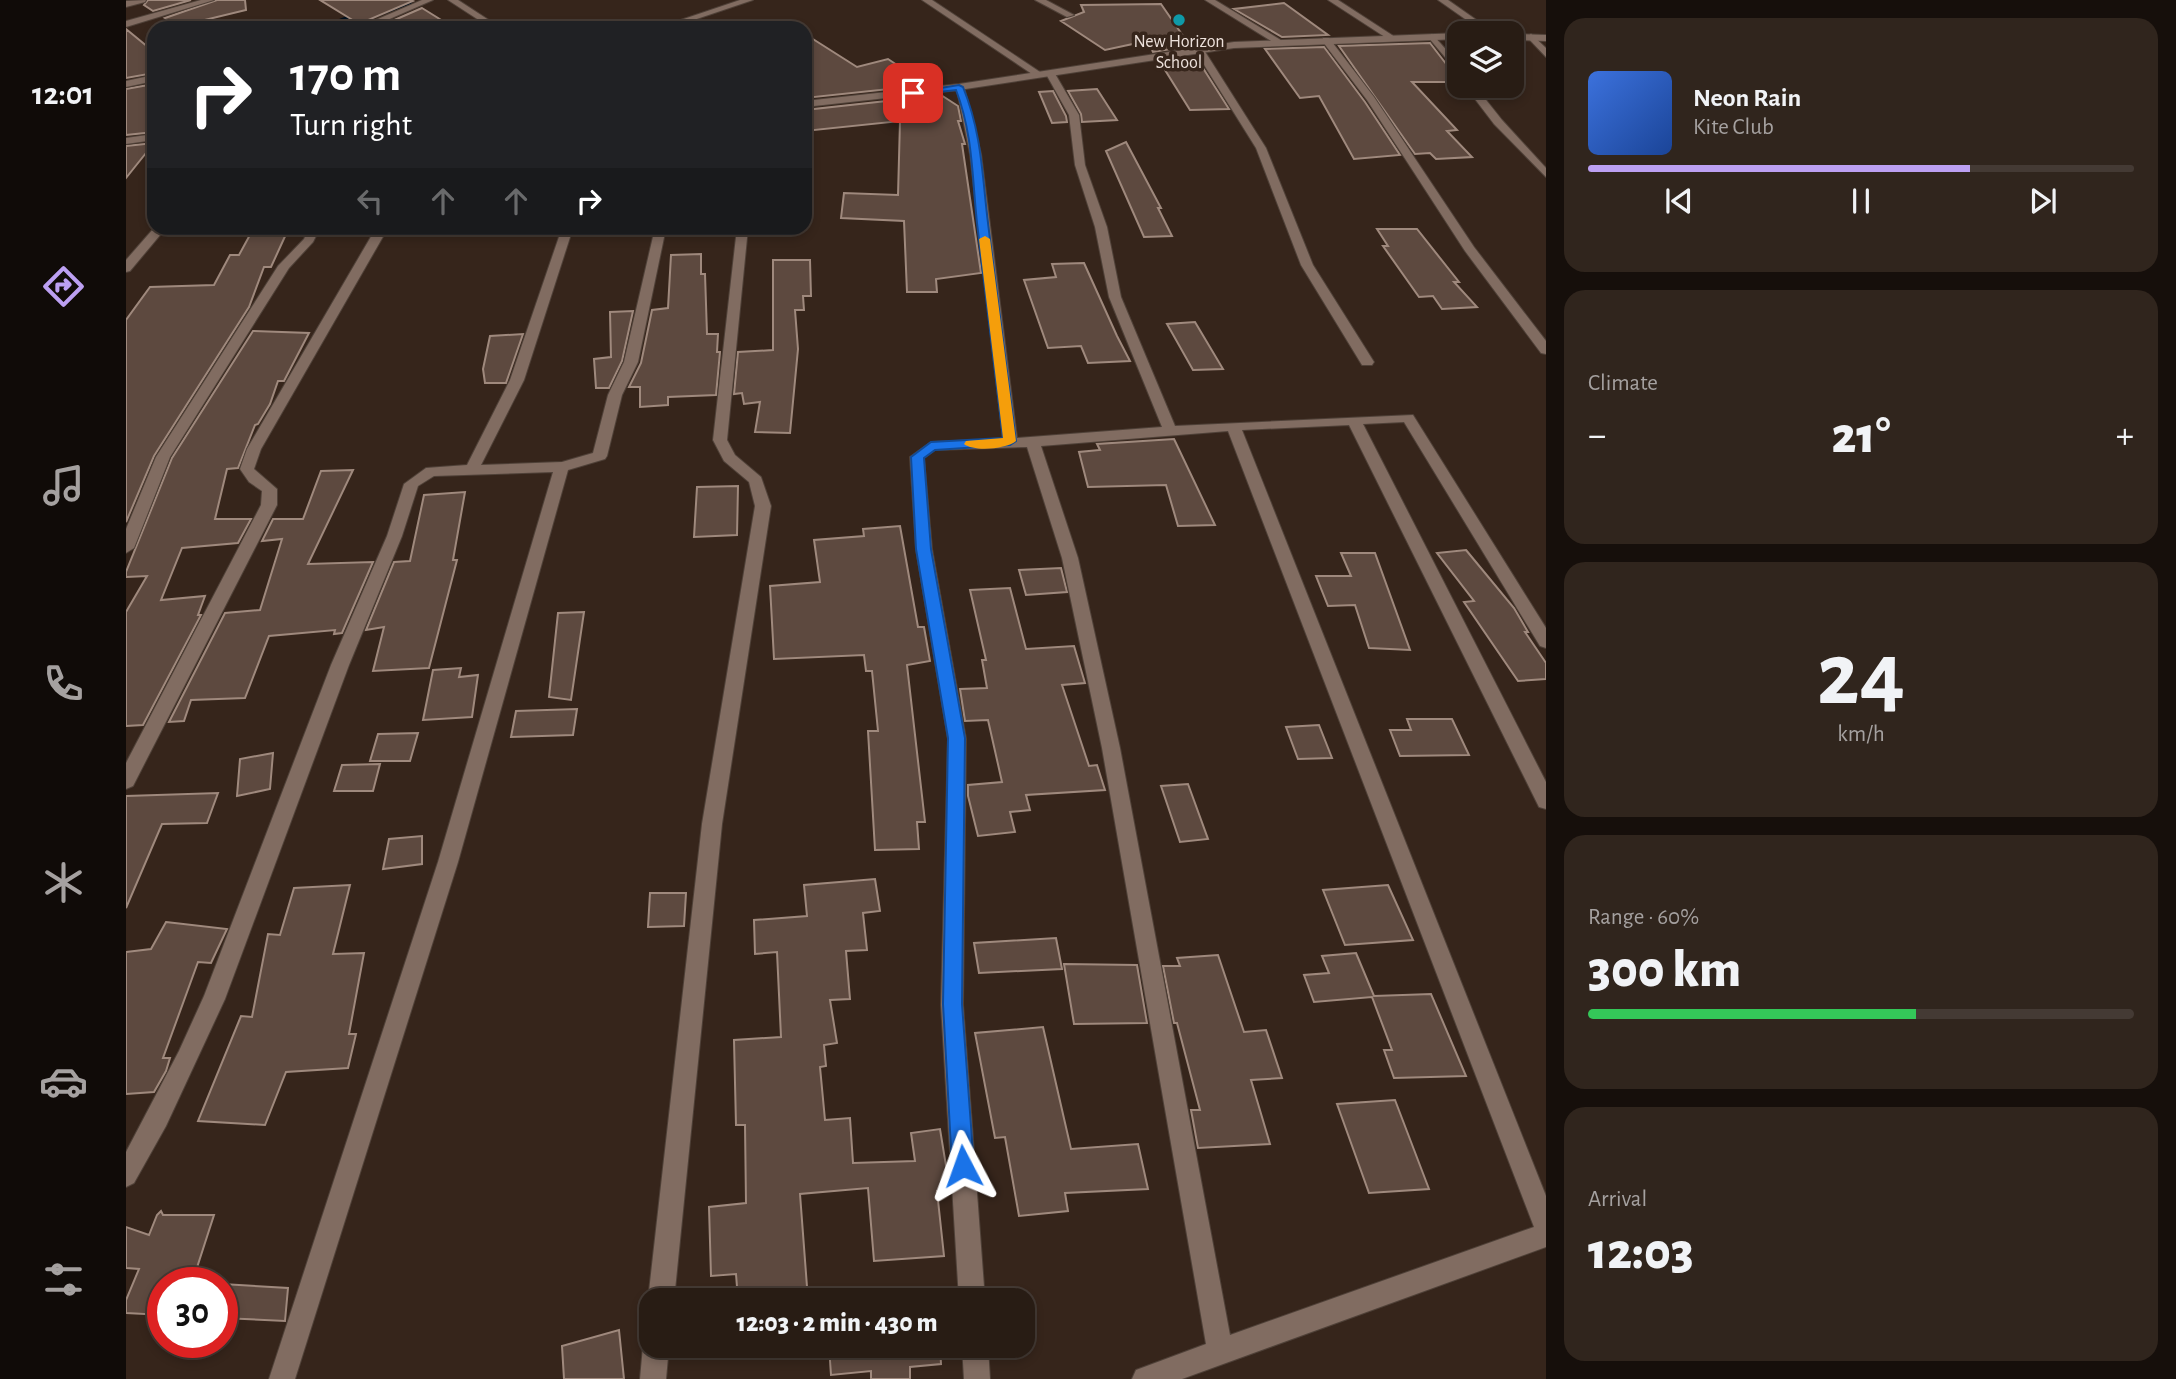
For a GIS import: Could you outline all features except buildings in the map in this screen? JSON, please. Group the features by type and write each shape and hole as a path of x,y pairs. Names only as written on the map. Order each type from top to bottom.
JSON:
{"street":[{"path":"126,4 142,0"},
{"path":"126,24 210,0"},
{"path":"378,21 429,0"},
{"path":"452,0 486,21"},
{"path":"679,21 749,0"},
{"path":"926,0 1038,74"},
{"path":"1039,0 1070,15"},
{"path":"1209,0 1279,42"},
{"path":"1332,0 1391,37"},
{"path":"1442,0 1473,21"},
{"path":"812,103 959,87 1234,45 1447,36"},
{"path":"1432,37 1447,56"},
{"path":"1524,37 1546,38"},
{"path":"1531,37 1546,54"},
{"path":"1326,40 1371,99 1469,249 1546,350"},
{"path":"1201,52 1261,148 1307,265 1367,362"},
{"path":"1051,74 1074,116 1080,165 1101,227 1115,297 1170,430"},
{"path":"126,84 147,80"},
{"path":"959,87 970,116 976,147 982,219 1010,441"},
{"path":"1480,98 1498,122 1546,174"},
{"path":"126,141 147,138"},
{"path":"126,268 154,235"},
{"path":"126,548 163,457 284,266 311,235"},
{"path":"126,781 269,505 270,489 254,479 247,469 254,449 378,235"},
{"path":"472,469 517,380 565,235"},
{"path":"126,1175 160,1118 230,961 331,687 402,517 411,484 431,471 562,467 600,456 615,395 631,362 659,235"},
{"path":"662,1288 712,824 763,506 756,480 729,458 720,440 741,235"},
{"path":"971,1288 952,1004 957,738 923,549 917,457 931,446 1032,442 1233,426 1408,418 1546,642"},
{"path":"1354,421 1546,801"},
{"path":"1233,426 1546,1227"},
{"path":"1032,442 1070,558 1111,748 1220,1352"},
{"path":"282,1379 448,862 562,467"},
{"path":"1145,1379 1546,1235"},
{"path":"653,1379 655,1358"},
{"path":"976,1358 977,1379"}],"waterway":[{"path":"350,21 405,0"}],"slow traffic":[{"path":"971,444 1010,441 985,239"}],"place":[{"name":"New Horizon School","path":"1179,20"}],"route":[{"path":"913,93 959,87 970,116 976,147 982,219 1010,441 931,446 917,457 916,471 923,549 957,738 952,1004 963,1166"}]}
